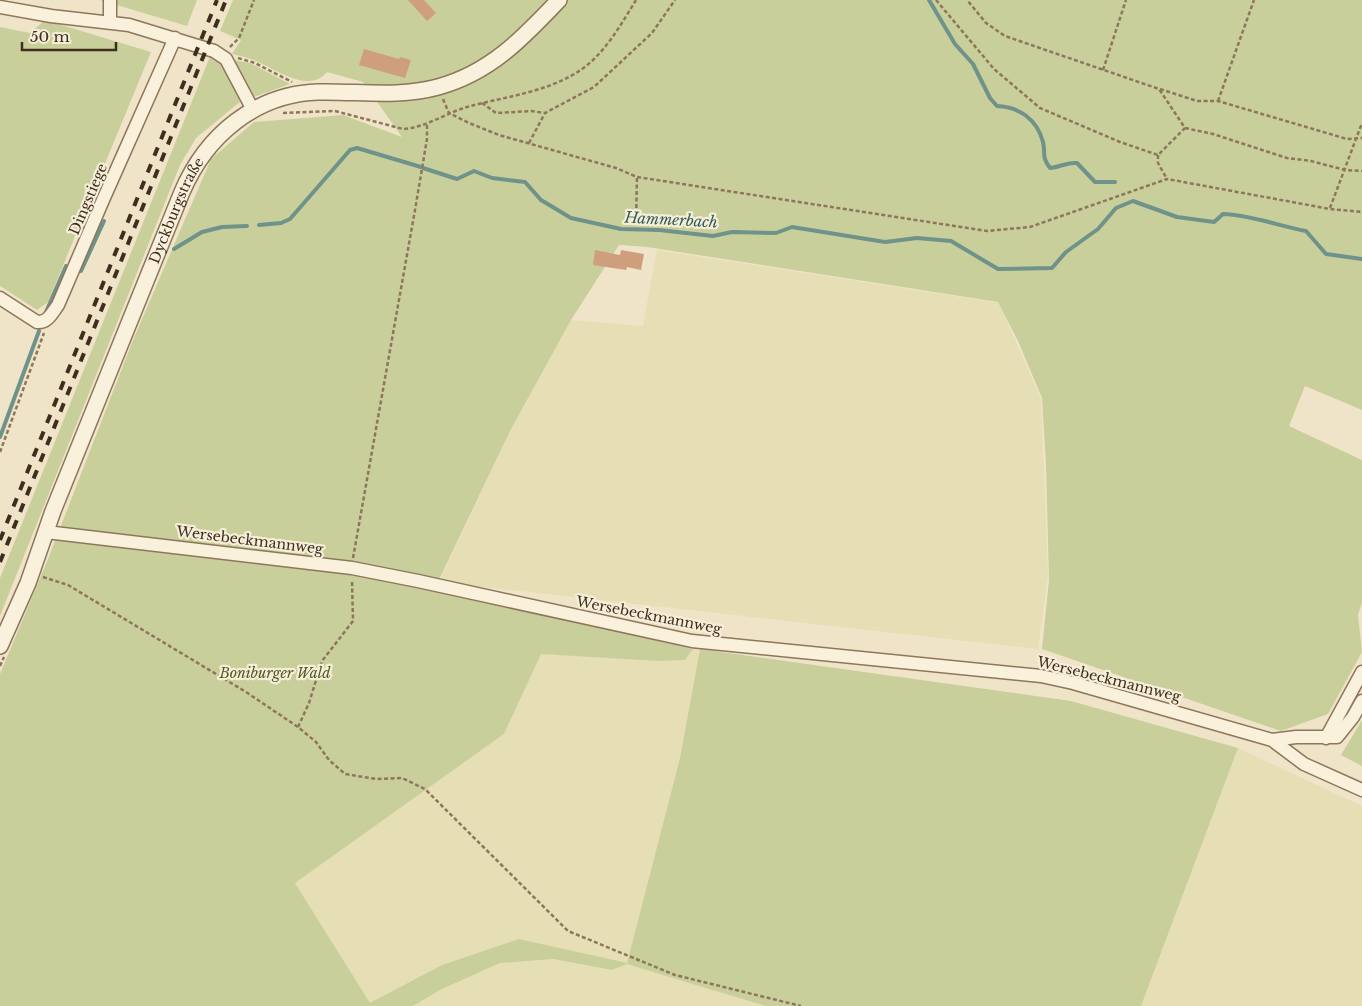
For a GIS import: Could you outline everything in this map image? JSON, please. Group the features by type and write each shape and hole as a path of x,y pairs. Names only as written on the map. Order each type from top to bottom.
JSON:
{"street":[{"path":"110,0 110,22"},
{"name":"Dyckburgstraße","path":"0,646 28,583 46,532 189,177 203,153 235,121 253,110 276,100 317,92 392,95 438,87 456,81 498,59 559,0"},
{"path":"0,7 51,16 110,22 174,38 223,56 253,110"},
{"name":"Dingstiege","path":"48,320 58,305 174,38"},
{"path":"0,298 37,322 48,320"},
{"name":"Wersebeckmannweg","path":"46,532 187,547 352,568 418,580 692,641 1041,676 1124,697 1272,740 1304,764 1362,790"},
{"path":"1326,738 1362,672"},
{"path":"1326,738 1337,737 1342,733 1362,701"},
{"name":"Wersebeckmannweg","path":"1272,740 1296,736 1326,738"}],"path":[{"path":"223,56 237,41 254,0"},
{"path":"279,113 335,112 403,129 427,123 449,113 482,103 524,93 577,73 610,40 636,0"},
{"path":"482,103 496,113 530,111 544,113 594,87 652,33 675,0"},
{"path":"936,0 994,68 1040,108 1120,142 1158,155"},
{"path":"967,0 986,23 1004,36 1197,101 1218,101 1347,140 1357,137 1362,138"},
{"path":"1103,70 1126,0"},
{"path":"1218,101 1254,0"},
{"path":"223,56 238,57 255,63 298,86"},
{"path":"1159,88 1185,128 1213,134 1287,158 1312,161 1345,170 1362,171"},
{"path":"449,113 469,124 616,168 637,177 987,231 1030,227 1167,178 1330,209 1362,212"},
{"path":"529,143 544,113"},
{"path":"298,726 309,703 322,661 353,621 352,568 363,492 427,139 427,123"},
{"path":"1330,209 1362,123"},
{"path":"1167,178 1158,163 1158,155 1185,128"},
{"path":"636,221 637,177"},
{"path":"0,452 48,320"},
{"path":"42,576 68,585 246,692 298,726 316,742 329,760 345,774 376,779 402,778 424,788 568,931 675,975 801,1006"}],"shaded area":[{"path":"657,250 999,303 1041,399 1048,576 1038,649 439,582 510,431 571,320 643,326"},
{"path":"693,649 700,649 680,758 627,963 766,1006 413,1006 440,990 500,963 553,959 612,970 626,964 519,939 442,965 370,1004 295,883 504,734 540,653 658,661 685,660"},
{"path":"1238,748 1362,806 1362,1006 1141,1006"}],"green space":[{"path":"100,0 197,0 187,26"},
{"name":"Boniburger Wald","path":"233,0 1362,0 1362,410 1305,386 1289,426 1362,460 1362,602 1358,615 1362,652 1328,714 1281,731 1042,649 1049,580 1042,398 1018,341 998,302 647,247 619,245 571,320 510,431 436,586 693,649 685,660 658,661 541,654 504,734 295,883 370,1003 442,965 519,939 627,963 680,758 700,649 1071,701 1238,748 1141,1006 766,1006 627,964 612,970 553,959 500,963 440,990 413,1006 0,1006 0,674 48,559 133,340 211,159 254,122 343,115 402,137 363,82 327,72 320,78 302,81 252,59 232,54 241,40 220,31"},
{"path":"45,20 151,52 48,302 37,310 0,286 0,27 30,33"},
{"path":"211,54 225,69 240,102 196,138 180,165 0,616 0,578"},
{"path":"233,60 250,63 290,84 251,98"},
{"path":"1362,720 1362,766 1341,755"}],"building":[{"path":"408,0 424,0 436,13 427,21"},
{"path":"364,49 399,59 400,57 411,60 405,78 359,65"},
{"path":"595,250 620,255 621,250 644,254 641,270 627,267 626,270 593,265"}],"waterway":[{"path":"929,0 955,44 973,64 990,98 997,106 1013,109 1032,121 1040,134 1044,146 1044,155 1050,168 1077,163 1095,182 1115,182"},
{"name":"Hammerbach","path":"259,225 281,223 290,219 350,150 357,148 421,167"},
{"name":"Hammerbach","path":"423,168 457,179 474,171 492,178 525,182 541,200 571,218 621,229 659,230 713,236 732,232 776,233 792,227 885,242 917,238 951,241 998,269 1052,268 1066,252 1098,229 1116,208 1133,201 1177,217 1214,222 1223,214 1255,218 1306,231 1326,254 1362,259"},
{"name":"Hammerbach","path":"81,271 104,221"},
{"name":"Hammerbach","path":"174,249 202,232 222,227 247,226"},
{"name":"Hammerbach","path":"46,312 66,266"},
{"name":"Hammerbach","path":"0,437 39,331"}],"railway":[{"path":"0,540 217,0"},
{"path":"0,562 226,0"}]}
